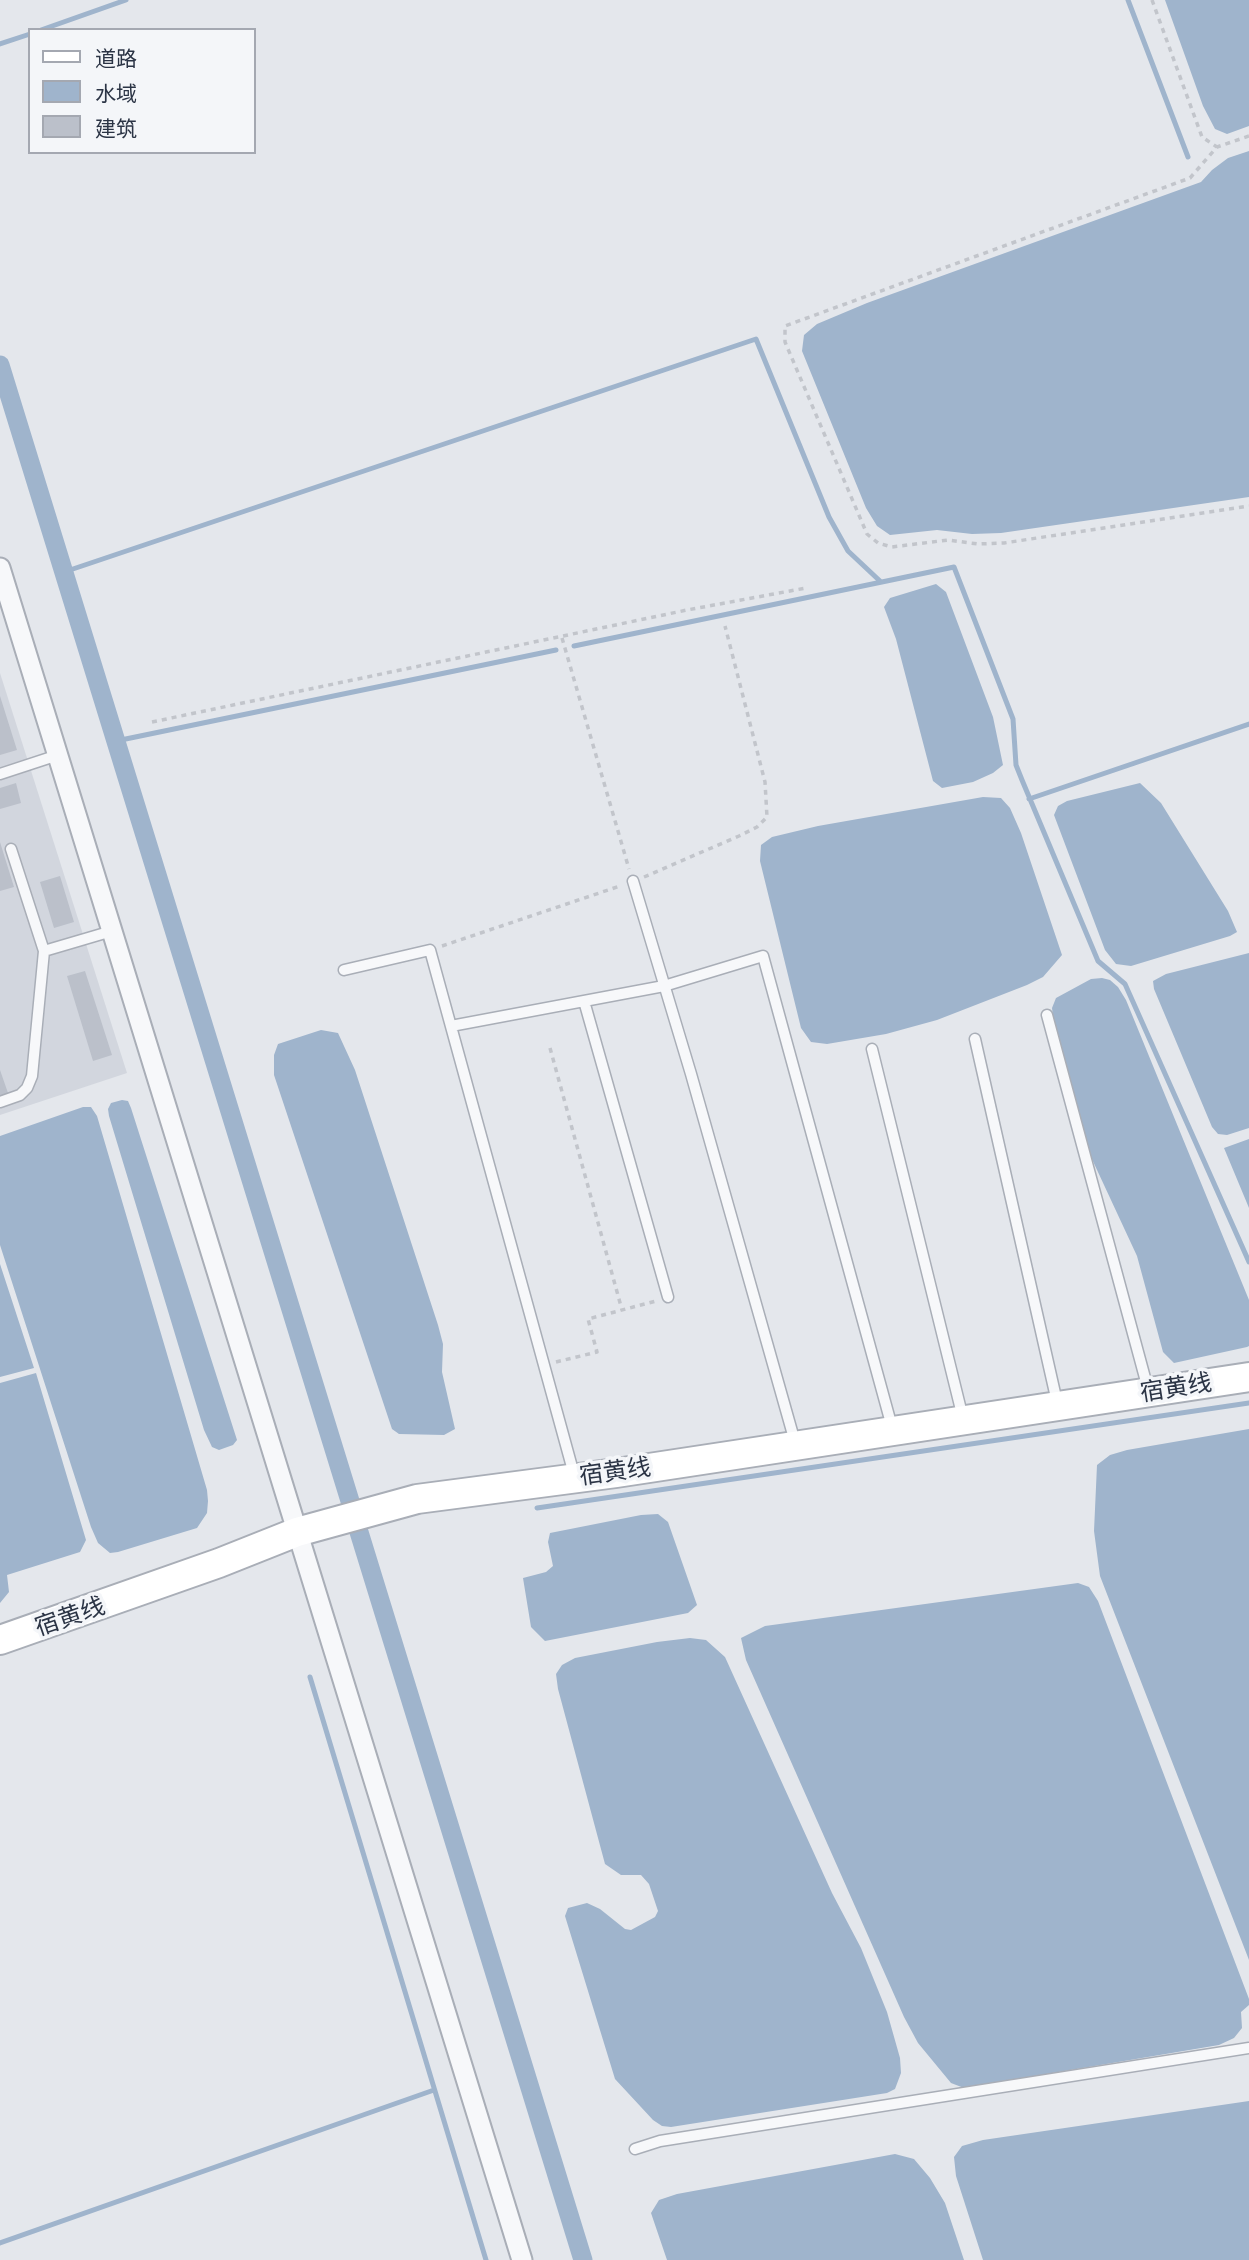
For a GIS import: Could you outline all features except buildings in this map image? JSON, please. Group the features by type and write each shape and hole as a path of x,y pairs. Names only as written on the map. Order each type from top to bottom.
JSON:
{"main road":[{"name":"宿黄线","path":"0,1640 123,1598 297,1532 417,1499 796,1446 1249,1377"}],"street":[{"path":"0,568 522,2260"}],"lane":[{"path":"0,774 58,755"},
{"path":"0,1102 20,1095 32,1076 44,951 11,849"},
{"path":"632,881 796,1446"},
{"path":"44,951 112,932"},
{"path":"344,970 430,950 575,1478"},
{"path":"451,1026 664,986 763,956 893,1431"},
{"path":"584,1001 668,1297"},
{"path":"1046,1015 1149,1392"},
{"path":"975,1039 1057,1406"},
{"path":"872,1049 963,1420"},
{"path":"635,2149 660,2141 1249,2048"}],"path":[{"path":"1152,0 1202,137 1217,148"},
{"path":"1249,136 1217,148 1190,178 785,326 785,342 867,534 878,544 892,547 948,540 978,544 1003,543 1249,506"},
{"path":"152,722 687,610 806,588"},
{"path":"430,950 632,881 757,827 766,817 765,782 725,626"},
{"path":"561,637 632,881"},
{"path":"550,1048 622,1310"},
{"path":"544,1366 597,1352 588,1319 668,1297"}],"shaded area":[{"path":"0,673 127,1073 0,1115"}],"water":[{"path":"1165,0 1249,0 1249,126 1227,134 1215,129 1203,106"},
{"path":"1249,151 1249,497 1001,533 972,534 937,530 890,535 877,526 866,508 802,351 804,335 817,324 867,303 1201,182 1228,158"},
{"path":"936,584 946,592 993,717 1003,765 973,782 942,788 933,781 896,639 884,607 890,598"},
{"path":"1140,783 1161,803 1228,911 1237,932 1131,966 1116,964 1105,950 1054,815 1058,806 1067,801"},
{"path":"983,797 1001,798 1010,808 1062,955 1043,977 937,1020 886,1034 827,1044 811,1042 801,1028 760,861 761,845 772,837 818,826"},
{"path":"1249,953 1249,1128 1227,1135 1218,1134 1212,1127 1153,981 1166,974"},
{"path":"1091,979 1110,980 1118,987 1126,1000 1249,1300 1247,1347 1174,1363 1163,1352 1137,1256 1091,1157 1054,1024 1052,1008 1056,998"},
{"path":"321,1030 338,1033 355,1070 438,1325 443,1344 442,1372 455,1429 444,1435 399,1434 392,1429 274,1075 274,1055 278,1044"},
{"path":"128,1101 131,1108 237,1440 233,1445 219,1450 212,1447 204,1430 109,1116 111,1103"},
{"path":"83,1107 91,1107 97,1116 208,1501 207,1513 197,1528 110,1553 98,1543 91,1527 0,1245 0,1136"},
{"path":"1249,1139 1249,1208 1224,1148"},
{"path":"0,1264 34,1368 0,1377"},
{"path":"36,1373 86,1540 80,1552 7,1575 9,1592 0,1603 0,1383"},
{"path":"1249,1429 1249,1960 1100,1576 1094,1531 1097,1465 1110,1455"},
{"path":"658,1514 668,1522 697,1605 688,1613 545,1641 531,1627 523,1578 546,1572 553,1566 548,1542 550,1533"},
{"path":"1078,1583 1089,1587 1098,1601 1249,1999 1249,2005 1241,2012 1242,2028 1234,2038 1219,2045 964,2088 951,2083 918,2043 904,2017 746,1660 741,1638 765,1626"},
{"path":"690,1638 706,1640 725,1657 832,1893 861,1948 887,2012 900,2058 901,2073 895,2089 887,2093 671,2127 662,2126 653,2120 615,2079 565,1916 568,1908 587,1903 600,1909 625,1929 631,1930 655,1917 658,1911 649,1884 641,1875 621,1875 605,1864 556,1674 562,1665 575,1658"},
{"path":"1249,2101 1249,2260 983,2260 956,2176 954,2157 962,2146 983,2140"},
{"path":"895,2154 914,2159 930,2178 945,2203 964,2260 667,2260 651,2213 659,2200 677,2194"}],"waterway":[{"path":"47,28 126,0"},
{"path":"1128,0 1188,157"},
{"path":"0,44 28,35"},
{"path":"64,572 756,339 829,517 848,551 881,582"},
{"path":"0,365 350,1501"},
{"path":"574,646 954,567 1013,719 1016,765 1098,961 1125,984 1249,1262"},
{"path":"116,741 556,650"},
{"path":"1029,799 1249,724"},
{"path":"537,1508 1249,1403"},
{"path":"359,1532 583,2260"},
{"path":"310,1677 486,2260"},
{"path":"0,2243 434,2090"}]}
